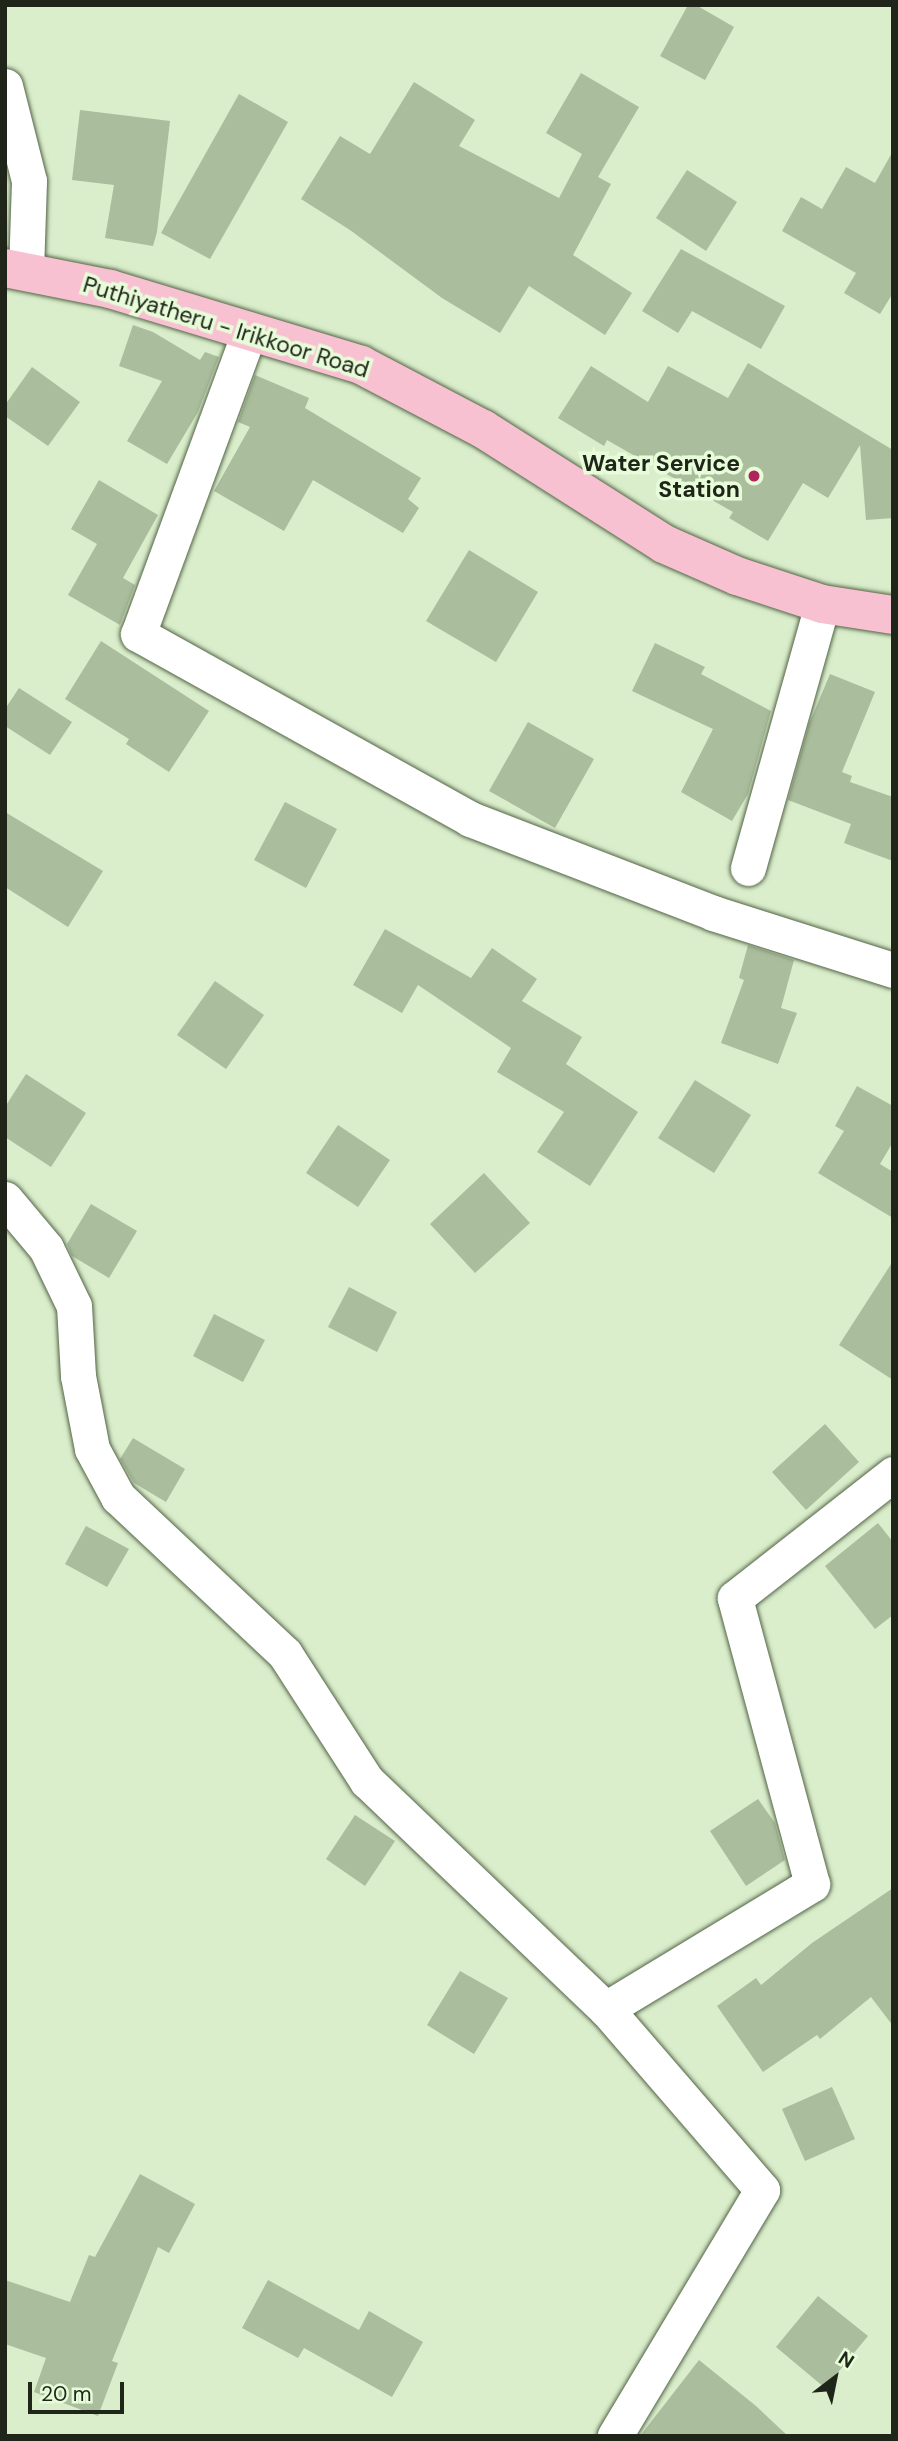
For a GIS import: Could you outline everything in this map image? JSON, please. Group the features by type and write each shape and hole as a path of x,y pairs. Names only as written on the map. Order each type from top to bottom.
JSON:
{"main road":[{"name":"Puthiyatheru - Irikkoor Road","path":"16,269 110,289 361,365 483,429 664,544 737,576 822,604 893,615"}],"street":[{"path":"5,86 29,181 16,269"},
{"path":"250,330 138,634 470,819 713,913 893,970"},
{"path":"748,868 822,604"},
{"path":"5,1199 47,1248 74,1306 78,1376 92,1449 118,1497 285,1654 367,1781 606,2009 762,2190 615,2436"},
{"path":"606,2009 812,1884 735,1598 893,1474"}],"building":[{"path":"688,5 696,5 734,27 705,80 660,56"},
{"path":"581,73 639,107 598,177 611,184 573,255 632,293 605,335 529,286 500,333 442,298 350,230 301,199 340,136 370,154 414,82 475,120 459,146 559,198 582,154 546,133"},
{"path":"239,94 288,122 210,259 161,233"},
{"path":"80,110 170,121 153,246 105,238 114,185 72,180"},
{"path":"893,151 893,293 880,314 844,293 856,273 782,231 801,197 822,209 846,167 875,183"},
{"path":"687,170 737,202 706,251 656,218"},
{"path":"681,249 785,306 761,349 692,311 678,333 642,311"},
{"path":"133,325 153,332 200,360 205,352 219,357 198,412 167,464 127,441 162,381 119,366"},
{"path":"748,363 893,450 893,518 866,520 860,445 828,498 803,483 768,541 729,518 733,512 607,440 604,446 558,418 591,366 648,402 668,366 728,398"},
{"path":"32,367 80,402 48,446 5,416 5,405"},
{"path":"255,375 309,398 305,408 421,478 408,499 419,508 403,533 313,480 284,531 214,491 250,427 238,422"},
{"path":"99,480 158,515 123,578 135,585 120,625 68,595 97,544 71,529"},
{"path":"469,550 538,592 496,662 426,621"},
{"path":"101,641 209,711 169,772 126,744 129,739 65,699"},
{"path":"655,643 705,667 701,674 771,711 748,794 732,821 681,792 713,729 632,691"},
{"path":"830,674 875,692 842,772 852,776 850,782 893,797 893,861 844,843 851,824 788,800 809,724"},
{"path":"19,688 72,722 50,755 5,726 5,709"},
{"path":"528,722 594,759 555,828 489,791"},
{"path":"285,802 337,829 306,888 254,860"},
{"path":"5,812 103,871 68,927 5,887"},
{"path":"385,929 471,978 492,948 537,979 522,1001 582,1037 566,1064 638,1112 590,1186 537,1152 564,1112 497,1072 511,1048 418,985 402,1013 353,985"},
{"path":"748,945 794,960 781,1008 797,1013 778,1064 721,1043 744,980 739,978"},
{"path":"215,981 264,1015 226,1069 177,1035"},
{"path":"26,1074 86,1113 51,1167 5,1137 5,1107"},
{"path":"695,1080 751,1115 714,1173 658,1138"},
{"path":"857,1086 893,1106 893,1142 880,1164 893,1172 893,1218 818,1173 844,1131 835,1126"},
{"path":"338,1125 390,1160 358,1207 306,1173"},
{"path":"484,1173 530,1223 475,1273 430,1224"},
{"path":"91,1204 137,1231 109,1278 72,1256 67,1244"},
{"path":"893,1261 893,1380 839,1345"},
{"path":"349,1287 397,1312 377,1352 328,1327"},
{"path":"214,1314 265,1340 243,1382 193,1356"},
{"path":"825,1424 859,1462 806,1510 772,1472"},
{"path":"133,1438 185,1469 166,1502 134,1483 120,1459"},
{"path":"878,1523 893,1542 893,1615 875,1629 825,1566"},
{"path":"86,1526 129,1549 107,1587 65,1564"},
{"path":"758,1799 775,1823 785,1860 746,1886 710,1831"},
{"path":"355,1815 395,1841 365,1886 326,1859"},
{"path":"893,1888 893,2026 871,1997 820,2039 817,2035 763,2072 717,2006 756,1978 761,1985 812,1943"},
{"path":"460,1971 508,1998 474,2054 427,2025"},
{"path":"832,2087 855,2139 805,2161 782,2109"},
{"path":"140,2174 195,2204 169,2253 158,2247 112,2361 118,2363 98,2416 34,2392 46,2358 5,2344 5,2280 70,2302 89,2255 95,2257"},
{"path":"268,2280 359,2330 369,2311 423,2342 392,2397 304,2348 298,2358 242,2328"},
{"path":"818,2296 868,2336 825,2388 776,2347"},
{"path":"699,2360 756,2406 788,2436 640,2436"}],"place":[{"name":"Water Service Station","path":"754,476"}]}
